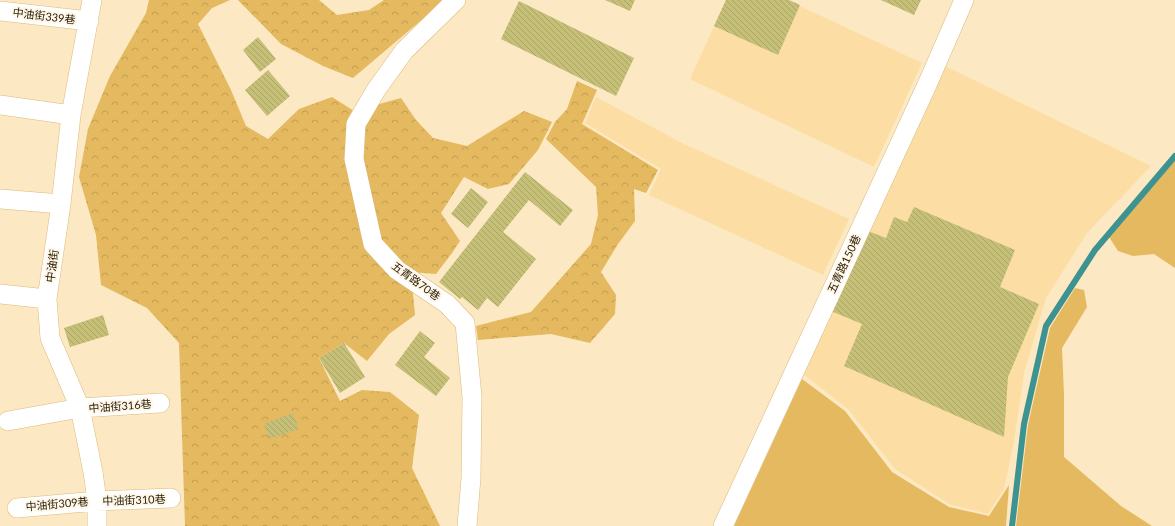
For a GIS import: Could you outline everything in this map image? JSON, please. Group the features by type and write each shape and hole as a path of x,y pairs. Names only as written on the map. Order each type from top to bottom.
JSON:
{"street":[{"name":"中油街","path":"92,0 71,115 61,204 47,299 50,338 80,408 94,472 97,501 97,526"},
{"name":"五青路70巷","path":"456,0 404,51 376,90 356,124 354,160 373,244 397,270 447,304 465,323 472,397 471,478 467,526"},
{"name":"五青路150巷","path":"723,526 924,93 964,0"},
{"name":"中油街339巷","path":"0,10 89,21"},
{"path":"0,105 71,115"},
{"path":"0,199 61,204"},
{"path":"0,294 47,299"},
{"name":"中油街316巷","path":"8,421 80,408 160,403"},
{"name":"中油街310巷","path":"97,501 171,498"},
{"name":"中油街309巷","path":"17,508 97,501"}],"shaded area":[{"path":"726,0 787,0 922,63 874,167 690,79"},
{"path":"945,66 1151,166 1087,233 1046,298 1024,373 1014,441 1004,489 988,514 949,504 895,469 848,409 803,374"},
{"path":"596,97 684,144 849,219 823,275 649,195 661,169 585,123"}],"green space":[{"path":"149,0 230,0 212,8 198,24 231,90 246,126 268,139 299,109 332,97 354,111 401,98 416,120 433,138 467,146 524,111 552,122 538,150 509,184 488,189 464,177 441,213 460,241 436,274 411,272 415,315 389,334 367,361 344,343 319,358 340,401 362,390 390,392 419,415 412,468 440,526 185,526 179,343 147,308 101,285 96,235 79,177 88,129 110,76 146,13"},
{"path":"238,0 319,0 337,15 369,10 384,0 442,0 425,17 353,78 323,66 281,44"},
{"path":"577,81 597,90 582,124 658,170 646,193 634,189 635,221 618,244 601,272 616,295 615,314 590,343 551,334 478,340 476,326 531,312 591,244 598,215 596,187 546,139 555,122 567,109"},
{"path":"1175,160 1175,268 1154,254 1133,256 1118,251 1109,237"},
{"path":"1075,288 1084,290 1087,307 1062,348 1064,457 1121,506 1152,526 1016,526 1028,425 1050,328"},
{"path":"802,379 845,411 892,472 949,507 989,516 1009,485 1006,526 734,526"}],"building":[{"path":"605,0 635,0 630,11"},
{"path":"726,0 789,0 800,5 778,55 714,26"},
{"path":"881,0 921,0 914,15"},
{"path":"519,1 634,58 616,96 501,39"},
{"path":"258,37 276,59 260,72 243,50"},
{"path":"268,70 290,96 267,116 245,90"},
{"path":"525,172 573,210 560,226 529,200 503,232 536,259 498,307 487,298 478,310 462,297 460,299 439,282"},
{"path":"471,188 488,202 468,228 451,214"},
{"path":"914,207 1015,250 1000,287 1039,304 1008,377 1004,437 844,366 862,324 831,311 868,231 886,238 894,217 907,222"},
{"path":"103,315 109,335 70,347 64,328"},
{"path":"420,331 435,343 424,357 450,378 436,396 395,365"},
{"path":"344,343 365,377 340,393 319,358"},
{"path":"293,413 299,429 269,439 264,424"}],"waterway":[{"path":"1012,526 1024,424 1046,326 1095,250 1175,156"}]}
